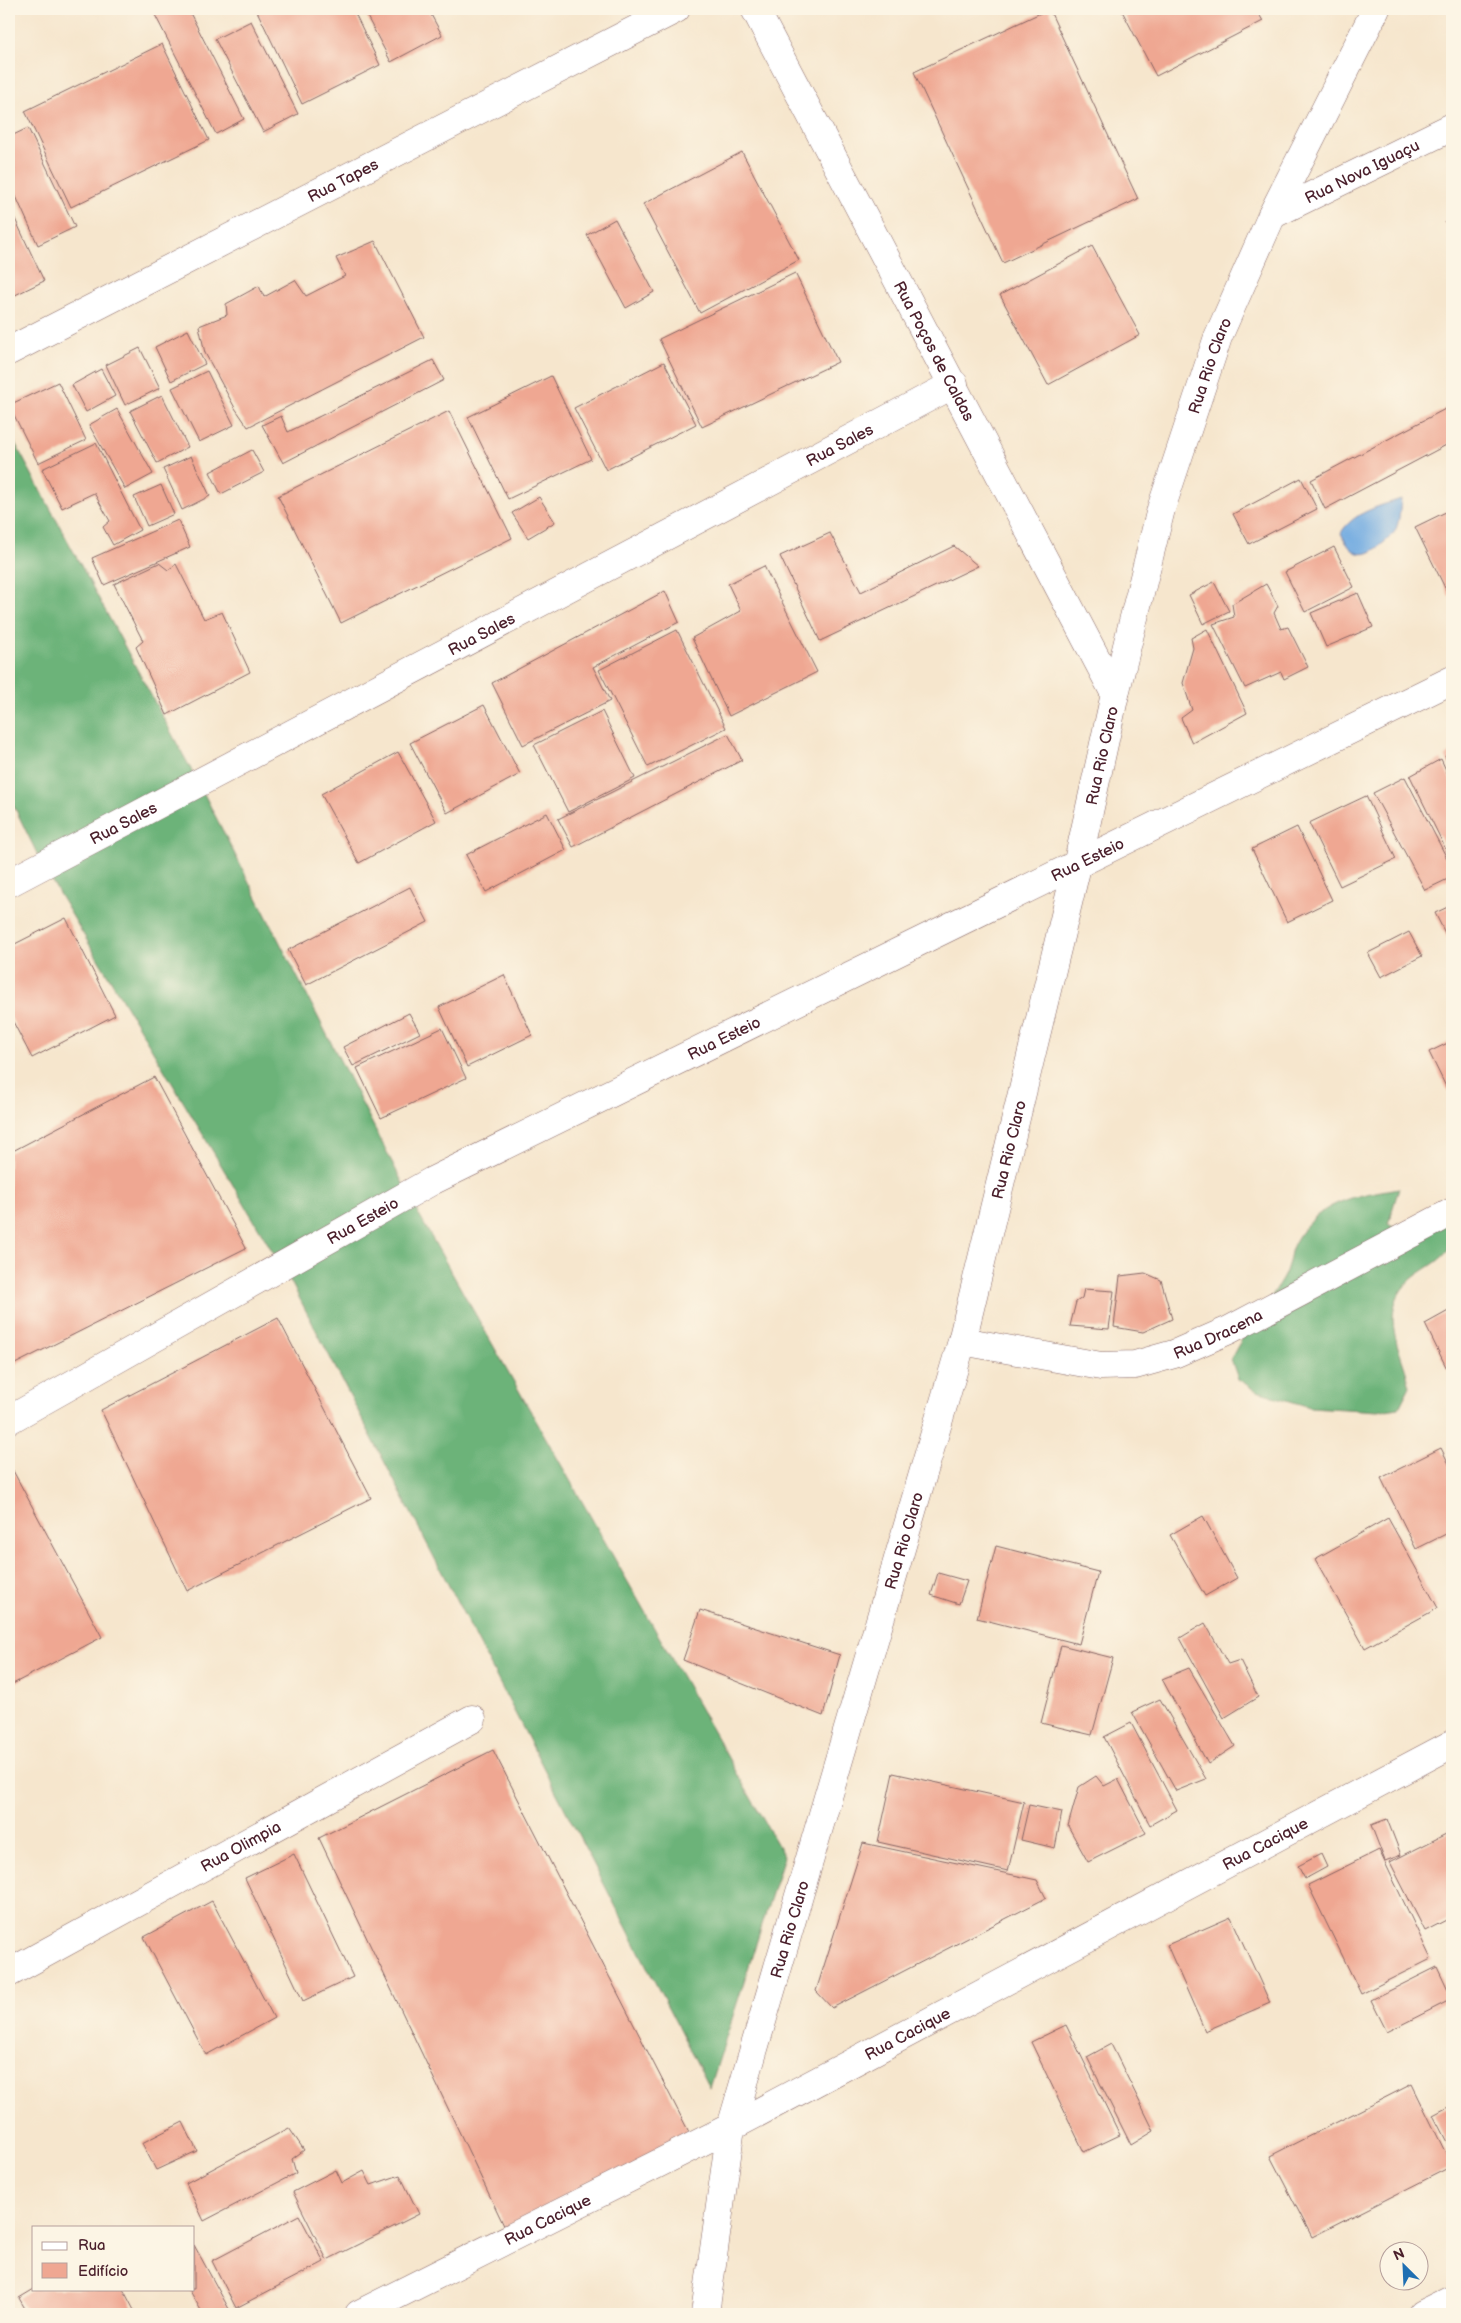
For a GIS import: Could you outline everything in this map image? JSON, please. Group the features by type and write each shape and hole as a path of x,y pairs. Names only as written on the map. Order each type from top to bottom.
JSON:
{"street":[{"name":"Rua Tapes","path":"9,351 676,9"},
{"name":"Rua Poços de Caldas","path":"755,9 954,384 1115,694"},
{"name":"Rua Rio Claro","path":"705,2314 731,2128 962,1341 1077,866 1115,694 1161,509 1218,337 1272,215 1376,9"},
{"name":"Rua Nova Iguaçu","path":"1272,215 1452,127"},
{"name":"Rua Sales","path":"9,883 954,384"},
{"name":"Rua Esteio","path":"9,1420 432,1182 1452,680"},
{"name":"Rua Dracena","path":"962,1341 1101,1366 1135,1365 1174,1354 1229,1330 1452,1212"},
{"name":"Rua Olimpia","path":"9,1974 472,1719"},
{"name":"Rua Cacique","path":"359,2314 731,2128 1452,1744"},
{"path":"1422,2314 1452,2299"}],"green space":[{"path":"9,432 200,786 420,1217 784,1856 710,2088 292,1284 45,870 9,796"},
{"path":"1399,1188 1388,1224 1408,1236 1452,1218 1453,1233 1452,1242 1447,1252 1410,1281 1395,1302 1393,1318 1395,1335 1410,1386 1399,1408 1378,1411 1310,1407 1257,1391 1238,1379 1231,1359 1241,1340 1283,1277 1292,1248 1312,1219 1324,1210 1352,1198"}],"water":[{"path":"1401,499 1398,523 1395,531 1389,538 1369,553 1363,554 1353,551 1341,533 1346,526 1352,520 1376,507"}],"building":[{"path":"152,9 188,9 244,119 216,134"},
{"path":"256,9 353,9 380,65 302,104"},
{"path":"363,9 428,9 442,35 391,62"},
{"path":"1049,9 1138,199 1003,263 914,72"},
{"path":"1121,9 1256,9 1263,21 1156,76"},
{"path":"251,21 298,114 263,132 215,39"},
{"path":"162,44 209,140 71,207 25,111"},
{"path":"28,128 75,227 38,245 9,181 9,137"},
{"path":"742,152 799,260 700,313 643,204"},
{"path":"9,206 44,281 9,298"},
{"path":"1452,218 1452,237 1445,222"},
{"path":"615,219 654,292 626,308 587,235"},
{"path":"375,241 424,337 248,427 235,408 205,353 199,326 227,315 226,304 259,286 264,297 295,280 306,296 345,276 336,258"},
{"path":"1092,246 1140,335 1048,385 1000,295"},
{"path":"795,273 838,362 702,427 659,339"},
{"path":"188,330 205,364 171,381 155,347"},
{"path":"140,348 160,388 125,405 106,365"},
{"path":"433,360 444,380 283,463 262,425 281,416 288,432"},
{"path":"664,362 696,424 606,470 574,408"},
{"path":"101,369 115,396 86,412 72,385"},
{"path":"207,371 234,425 199,442 172,388"},
{"path":"551,376 591,459 508,499 468,417"},
{"path":"58,382 86,440 38,463 9,405"},
{"path":"162,395 188,447 157,463 130,411"},
{"path":"1447,408 1452,417 1452,442 1325,509 1311,480"},
{"path":"117,409 153,474 125,489 89,425"},
{"path":"449,411 512,538 341,623 278,496"},
{"path":"96,443 140,530 113,545 103,527 110,521 94,493 62,508 42,469"},
{"path":"252,450 264,472 221,494 210,472"},
{"path":"191,456 210,496 182,510 163,469"},
{"path":"1301,478 1317,509 1249,544 1233,514"},
{"path":"161,485 174,514 147,526 134,497"},
{"path":"539,497 555,522 528,538 512,513"},
{"path":"1452,509 1452,594 1449,596 1415,527"},
{"path":"178,520 190,547 104,585 92,558"},
{"path":"830,533 861,592 954,546 978,566 820,641 780,556"},
{"path":"1334,547 1354,587 1305,612 1285,572"},
{"path":"159,563 168,570 176,564 204,619 222,612 250,672 167,715 136,647 143,641 114,584"},
{"path":"764,566 817,672 729,716 692,638 741,611 728,584"},
{"path":"1214,582 1229,611 1203,624 1189,595"},
{"path":"1266,584 1278,606 1274,613 1281,629 1288,627 1308,667 1284,679 1281,672 1245,688 1213,624 1234,617 1232,604"},
{"path":"665,591 679,622 593,667 610,701 523,745 492,683"},
{"path":"1358,593 1373,627 1326,647 1311,613"},
{"path":"1207,629 1247,713 1192,743 1181,718 1192,710 1183,683 1193,648 1191,638"},
{"path":"677,630 726,728 648,767 599,670"},
{"path":"484,705 520,774 447,813 410,743"},
{"path":"602,711 635,778 568,812 534,745"},
{"path":"728,734 742,760 573,847 558,819"},
{"path":"398,752 436,821 359,863 321,794"},
{"path":"1452,752 1452,770 1445,756"},
{"path":"1441,759 1452,783 1452,862 1410,776"},
{"path":"1405,777 1452,868 1452,877 1425,890 1373,793"},
{"path":"1366,796 1396,859 1340,886 1309,823"},
{"path":"547,813 566,850 486,892 466,855"},
{"path":"1297,827 1332,900 1287,922 1252,849"},
{"path":"410,887 428,922 306,985 288,950"},
{"path":"1452,905 1452,937 1448,939 1435,913"},
{"path":"66,918 115,1015 32,1058 9,1014 9,947"},
{"path":"1409,932 1422,956 1381,977 1368,953"},
{"path":"504,975 532,1035 467,1067 439,1007"},
{"path":"409,1013 420,1033 353,1066 343,1047"},
{"path":"442,1028 466,1078 381,1118 357,1068"},
{"path":"1452,1041 1452,1099 1429,1052"},
{"path":"154,1077 246,1248 9,1367 9,1153"},
{"path":"1145,1273 1161,1280 1172,1319 1143,1332 1114,1327 1120,1276"},
{"path":"1084,1289 1114,1291 1109,1329 1070,1326 1076,1302 1082,1298"},
{"path":"1452,1309 1452,1379 1425,1324"},
{"path":"278,1318 371,1498 187,1591 101,1410"},
{"path":"1441,1448 1452,1470 1452,1531 1416,1549 1381,1478"},
{"path":"9,1466 102,1637 9,1686"},
{"path":"1203,1516 1237,1578 1205,1596 1170,1535"},
{"path":"1388,1518 1438,1608 1365,1648 1315,1559"},
{"path":"996,1546 1098,1572 1079,1644 977,1618"},
{"path":"938,1573 967,1581 959,1604 931,1595"},
{"path":"700,1610 840,1655 823,1716 683,1660"},
{"path":"1205,1623 1228,1664 1240,1660 1258,1697 1224,1718 1180,1638"},
{"path":"1061,1645 1113,1658 1092,1735 1041,1723"},
{"path":"1189,1668 1235,1746 1208,1764 1162,1679"},
{"path":"1160,1699 1206,1779 1176,1791 1132,1712"},
{"path":"1131,1723 1177,1810 1150,1825 1104,1737"},
{"path":"493,1750 692,2138 508,2234 319,1838"},
{"path":"893,1773 1024,1802 1008,1871 878,1842"},
{"path":"1096,1776 1104,1786 1118,1779 1146,1833 1088,1862 1068,1826 1079,1787"},
{"path":"1029,1805 1062,1812 1055,1848 1021,1840"},
{"path":"1387,1819 1401,1855 1385,1861 1371,1825"},
{"path":"1452,1831 1452,1917 1425,1931 1390,1862"},
{"path":"863,1843 1037,1880 1046,1898 832,2008 816,1991"},
{"path":"1379,1850 1431,1959 1361,1994 1308,1885"},
{"path":"294,1854 353,1977 303,2001 245,1878"},
{"path":"1321,1854 1327,1867 1305,1879 1298,1866"},
{"path":"212,1901 274,2018 206,2055 144,1937"},
{"path":"1231,1917 1270,2003 1205,2031 1167,1945"},
{"path":"1437,1967 1452,1999 1387,2032 1371,2000"},
{"path":"1066,2025 1120,2135 1084,2152 1031,2042"},
{"path":"1111,2044 1154,2131 1131,2145 1087,2057"},
{"path":"1412,2084 1452,2166 1312,2237 1270,2156"},
{"path":"1452,2105 1452,2152 1433,2115"},
{"path":"183,2122 197,2151 156,2170 142,2143"},
{"path":"289,2128 304,2150 292,2159 296,2173 204,2221 186,2183"},
{"path":"336,2170 342,2183 364,2171 371,2185 400,2175 419,2214 327,2260 293,2192"},
{"path":"299,2215 324,2262 236,2308 212,2261"},
{"path":"195,2247 229,2309 219,2314 203,2314 190,2290 195,2290"},
{"path":"32,2290 124,2290 136,2314 28,2314 19,2298"}]}
